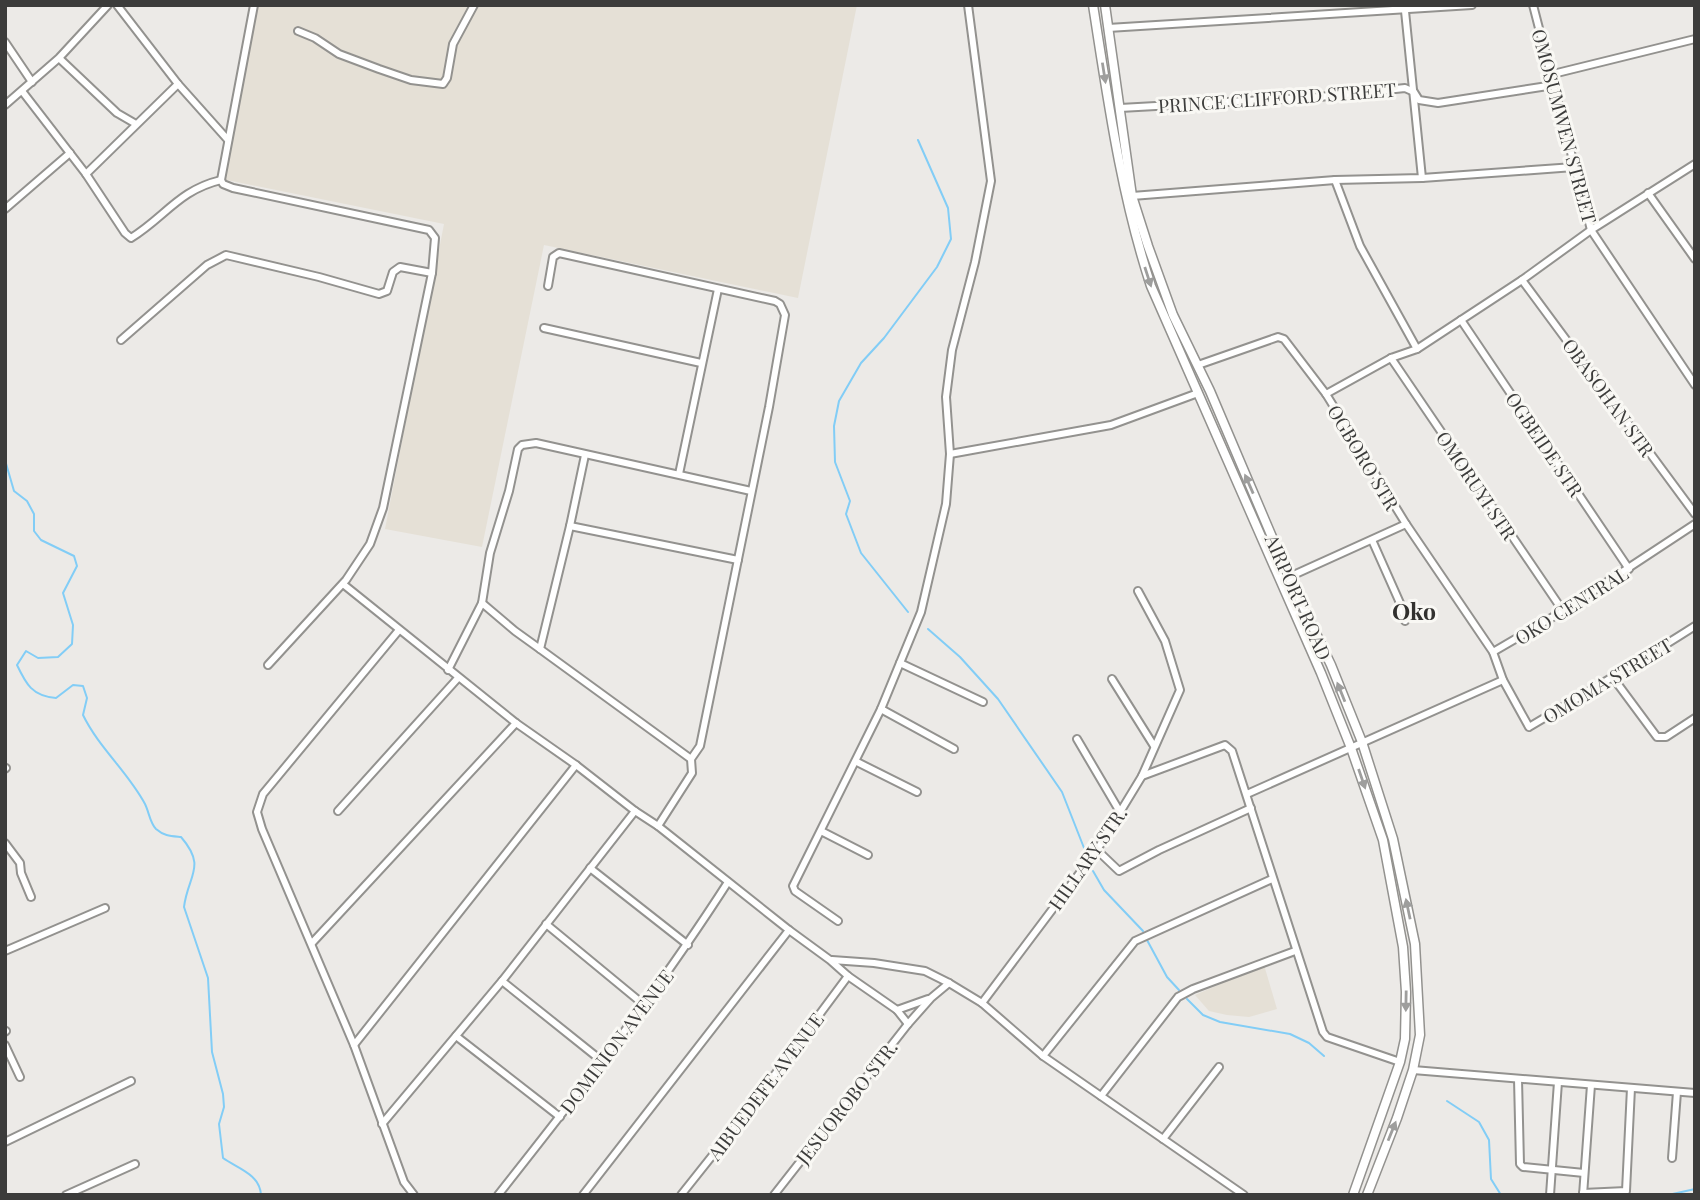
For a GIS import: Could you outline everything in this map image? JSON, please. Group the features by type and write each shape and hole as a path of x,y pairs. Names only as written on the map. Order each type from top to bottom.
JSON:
{"main road":[{"name":"AIRPORT ROAD","path":"1093,5 1116,155 1139,252 1163,318 1306,639 1351,748 1383,841 1403,947 1405,1039 1400,1062 1353,1195"},
{"name":"AIRPORT ROAD","path":"1104,5 1132,196 1164,292 1289,578 1310,617 1362,741 1393,839 1415,944 1420,1035 1413,1070 1398,1118 1367,1195"}],"street":[{"path":"5,105 59,58 108,5"},
{"path":"117,5 178,84 228,140"},
{"path":"254,5 221,180 223,184 429,230 434,234 435,241 432,273 383,508 370,544 342,584 268,665"},
{"path":"298,31 315,38 339,54 379,69 411,80 443,84 447,78 453,44 474,5"},
{"path":"838,920 795,891 793,886 856,762 901,663 921,612 946,503 950,454 946,397 952,350 975,262 991,181 968,5"},
{"path":"1108,28 1472,5"},
{"name":"OMOSUMWEN STREET","path":"1534,5 1591,230 1695,385"},
{"path":"1405,11 1422,178"},
{"path":"1553,74 1608,58 1695,39"},
{"path":"5,42 32,82"},
{"path":"60,59 117,113 136,124"},
{"path":"86,174 178,84"},
{"name":"PRINCE CLIFFORD STREET","path":"1119,108 1319,97 1405,88 1414,92 1419,100 1437,103 1554,85"},
{"path":"22,91 131,238 182,196 202,185 221,180"},
{"path":"5,209 70,153"},
{"path":"1326,394 1391,358 1417,349 1522,280 1591,230 1695,164"},
{"path":"1132,196 1335,180 1422,178 1574,167"},
{"path":"1335,180 1360,246 1417,349"},
{"path":"1648,193 1695,259"},
{"path":"548,286 553,257 559,253 775,301 780,304 785,316 700,746 691,758 692,774 658,826"},
{"path":"121,340 207,265 226,255 379,294 386,292 393,272 400,267 432,273"},
{"name":"OBASOHAN STR","path":"1522,280 1695,514"},
{"path":"679,474 718,289"},
{"name":"OGBEIDE STR","path":"1461,320 1629,569"},
{"path":"544,328 701,363"},
{"name":"OGBORO STR","path":"1198,365 1278,337 1284,339 1326,394 1406,524 1493,652"},
{"name":"OMORUYI STR","path":"1391,358 1563,611"},
{"path":"950,454 1111,425 1198,393"},
{"path":"448,670 482,603 491,553 518,449 524,444 536,443 751,491"},
{"path":"540,649 585,455"},
{"path":"1289,578 1406,524"},
{"name":"OKO CENTRAL","path":"1503,680 1493,652 1563,611 1695,524"},
{"path":"570,526 738,560"},
{"path":"1372,540 1400,603 1405,621"},
{"name":"JESUOROBO STR.","path":"342,584 516,723 658,826 848,976 897,1010 908,1024 777,1194"},
{"name":"HILLARY STR.","path":"982,1003 1097,850 1142,776 1179,698 1180,691 1165,641 1138,591"},
{"path":"482,603 515,631 691,758"},
{"name":"OMOMA STREET","path":"1503,680 1529,727 1590,690 1614,679 1695,626"},
{"path":"399,630 263,794 257,812 354,1045 404,1182 414,1195"},
{"path":"901,663 983,702"},
{"path":"338,811 458,678"},
{"path":"1112,679 1154,746"},
{"path":"1614,679 1653,734 1660,738 1666,737 1695,718"},
{"path":"1247,794 1503,680"},
{"path":"881,709 954,749"},
{"path":"312,943 516,723"},
{"path":"1077,739 1119,813"},
{"path":"1142,776 1216,747 1225,745 1232,751 1322,1032 1327,1037 1400,1062"},
{"path":"856,762 917,792"},
{"path":"354,1045 576,765"},
{"path":"1097,850 1119,871 1158,850 1251,808"},
{"path":"382,1124 502,981 635,811"},
{"path":"821,831 868,855"},
{"path":"5,843 20,863 21,873 31,897"},
{"path":"590,868 688,945"},
{"path":"1043,1056 1135,941 1272,878"},
{"name":"DOMINION AVENUE","path":"498,1195 688,945 727,882"},
{"path":"5,951 105,908"},
{"path":"546,924 643,1004"},
{"path":"583,1195 789,930"},
{"path":"1101,1096 1178,997 1295,951"},
{"path":"830,960 925,971 949,983 982,1003 1043,1056 1244,1195"},
{"name":"AIBUEDEFE AVENUE","path":"681,1195 747,1112 848,976"},
{"path":"502,981 602,1060"},
{"path":"908,1024 931,998 949,983"},
{"path":"897,1010 931,998"},
{"path":"456,1036 560,1116"},
{"path":"5,1045 20,1077"},
{"path":"1163,1139 1219,1067"},
{"path":"1413,1070 1695,1093"},
{"path":"1518,1079 1520,1164 1523,1167 1584,1173"},
{"path":"5,1142 131,1081"},
{"path":"1550,1195 1558,1082"},
{"path":"1591,1085 1583,1194 1626,1191 1631,1088"},
{"path":"1672,1158 1677,1092"},
{"path":"66,1195 135,1164"}],"shaded area":[{"path":"258,5 857,5 798,298 544,245 482,547 385,529 444,224 222,179"},
{"path":"1264,965 1277,1009 1249,1017 1227,1015 1209,1011 1195,995"}],"waterway":[{"path":"908,612 861,553 846,514 850,501 835,462 834,426 839,401 861,363 884,338 937,267 951,239 948,208 918,140"},
{"path":"5,460 14,491 27,501 34,514 34,531 41,540 74,556 77,566 63,593 73,625 72,644 58,657 38,658 26,651 17,665 27,683 41,695 56,698 73,685 83,686 87,698 83,715 138,792 154,827 165,834 181,837 189,847 194,871 184,907 208,978 212,1052 223,1094 224,1107 219,1124 223,1158 247,1172 257,1182 261,1195"},
{"path":"928,629 960,657 998,699 1062,792 1086,853"},
{"path":"1093,871 1104,890 1143,931"},
{"path":"1147,940 1167,977 1179,990"},
{"path":"1187,999 1203,1015 1220,1022 1290,1034 1309,1043 1324,1056"},
{"path":"1447,1101 1479,1122 1489,1140 1491,1179 1501,1195"},
{"path":"1668,1195 1695,1189"}],"district":[{"name":"Oko","path":"1414,610"}]}
